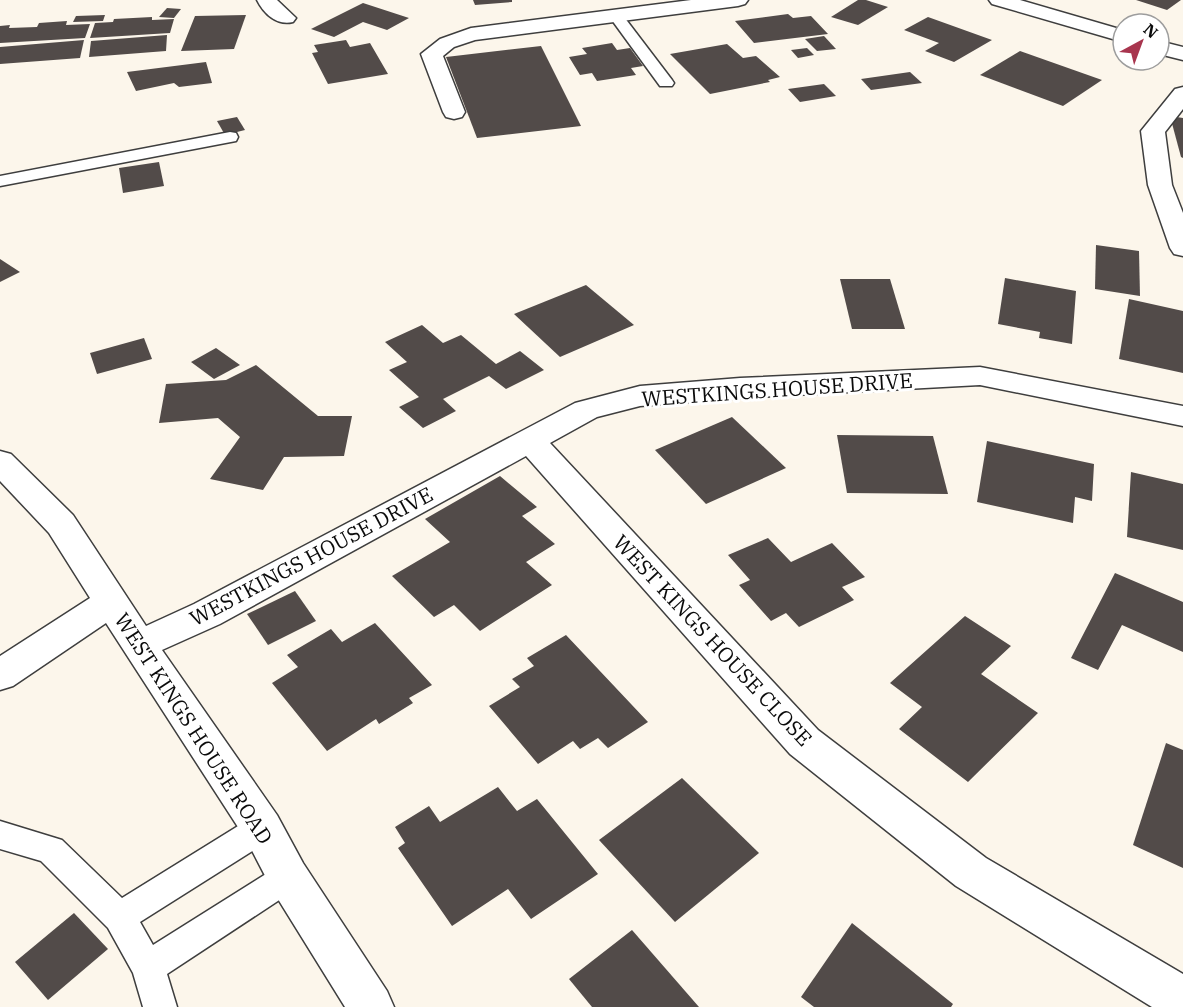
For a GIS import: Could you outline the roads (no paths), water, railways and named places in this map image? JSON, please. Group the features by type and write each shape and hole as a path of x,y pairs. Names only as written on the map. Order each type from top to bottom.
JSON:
{"street":[{"path":"267,0 271,8 286,18"},
{"path":"454,112 432,54 447,43 471,34 738,0"},
{"path":"1000,0 1111,32"},
{"path":"1183,94 1153,131 1160,185 1183,248"},
{"name":"WESTKINGS HOUSE DRIVE","path":"139,645 207,614 586,410 640,396 740,388 980,376 1183,416"},
{"name":"WEST KINGS HOUSE CLOSE","path":"529,440 804,742 971,872 1183,1000"},
{"name":"WEST KINGS HOUSE ROAD","path":"0,462 61,524 262,828 288,878 371,1007"},
{"path":"0,675 111,602"}],"lane":[{"path":"616,16 666,83"},
{"path":"0,181 230,137"},
{"path":"119,917 262,828"},
{"path":"0,835 51,850 119,917 148,967 160,1007"},
{"path":"148,967 288,878"}]}
